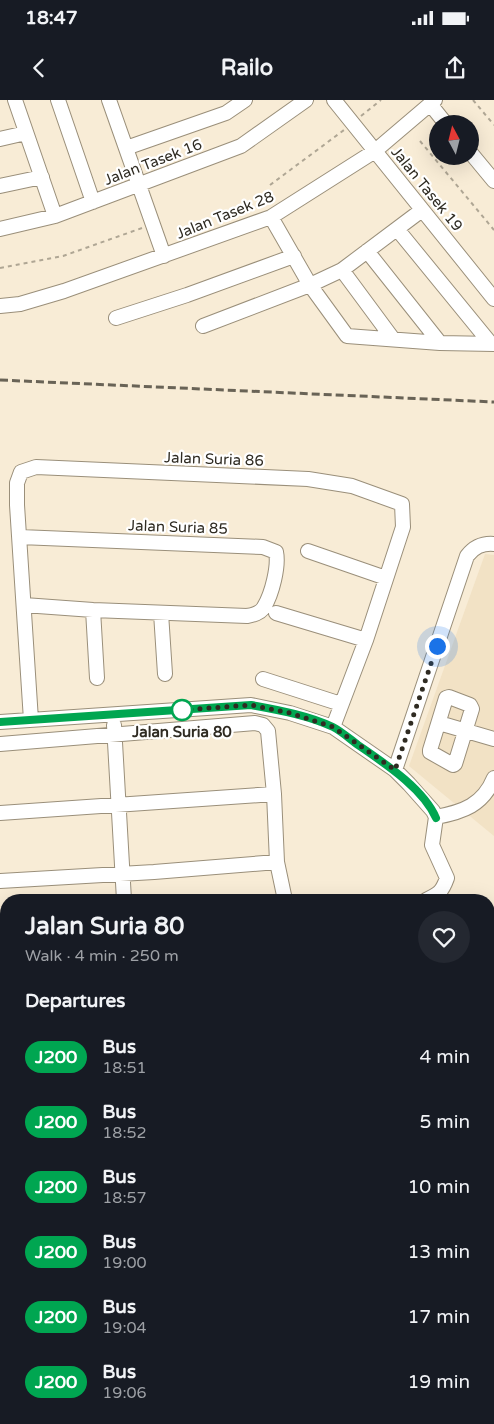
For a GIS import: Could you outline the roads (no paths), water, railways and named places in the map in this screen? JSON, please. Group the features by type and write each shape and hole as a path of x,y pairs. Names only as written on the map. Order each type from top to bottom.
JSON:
{"street":[{"path":"15,100 55,216"},
{"path":"58,100 93,202"},
{"path":"109,100 164,256"},
{"path":"126,148 226,113 245,100"},
{"name":"Jalan Tasek 16","path":"0,229 55,216 241,146 306,100"},
{"name":"Jalan Tasek 19","path":"334,100 494,299"},
{"path":"432,102 440,115"},
{"name":"Jalan Tasek 28","path":"0,306 36,300 272,217 375,151 432,102"},
{"path":"0,139 26,133"},
{"path":"479,163 494,181"},
{"path":"0,186 42,177"},
{"path":"203,326 310,285 342,270 422,210"},
{"path":"272,217 310,285 345,335 349,337 440,343 493,344"},
{"path":"397,229 493,344"},
{"path":"367,251 440,343"},
{"path":"116,318 187,295 294,256"},
{"path":"342,270 393,339"},
{"name":"Jalan Suria 86","path":"20,537 17,483 21,472 36,467 308,479 352,486 402,504 404,515 403,527 386,578"},
{"path":"20,537 32,720"},
{"name":"Jalan Suria 85","path":"20,537 264,547 276,552 278,562 270,610"},
{"path":"395,770 467,556 474,548 494,544"},
{"path":"308,551 386,578 366,640 333,727"},
{"path":"24,605 93,610 247,616 270,610 366,640"},
{"path":"93,610 97,678"},
{"path":"161,613 165,674"},
{"path":"263,679 341,704"},
{"path":"449,697 472,707 466,732 455,764 453,765 430,752 446,698 449,697"},
{"path":"0,722 251,705 290,713 333,727 395,770 433,811 436,818 432,845 447,878 444,887 436,894"},
{"path":"114,715 124,894"},
{"path":"0,744 115,733 255,723 263,725 268,731 274,794 277,862 284,894"},
{"path":"439,723 494,739"},
{"path":"436,818 458,813 481,799 494,778"},
{"path":"0,813 274,794"},
{"path":"0,881 154,872 277,862"}],"railway":[{"path":"0,380 494,402"}],"place":[{"name":"Jalan Suria 80","path":"182,710"}]}
